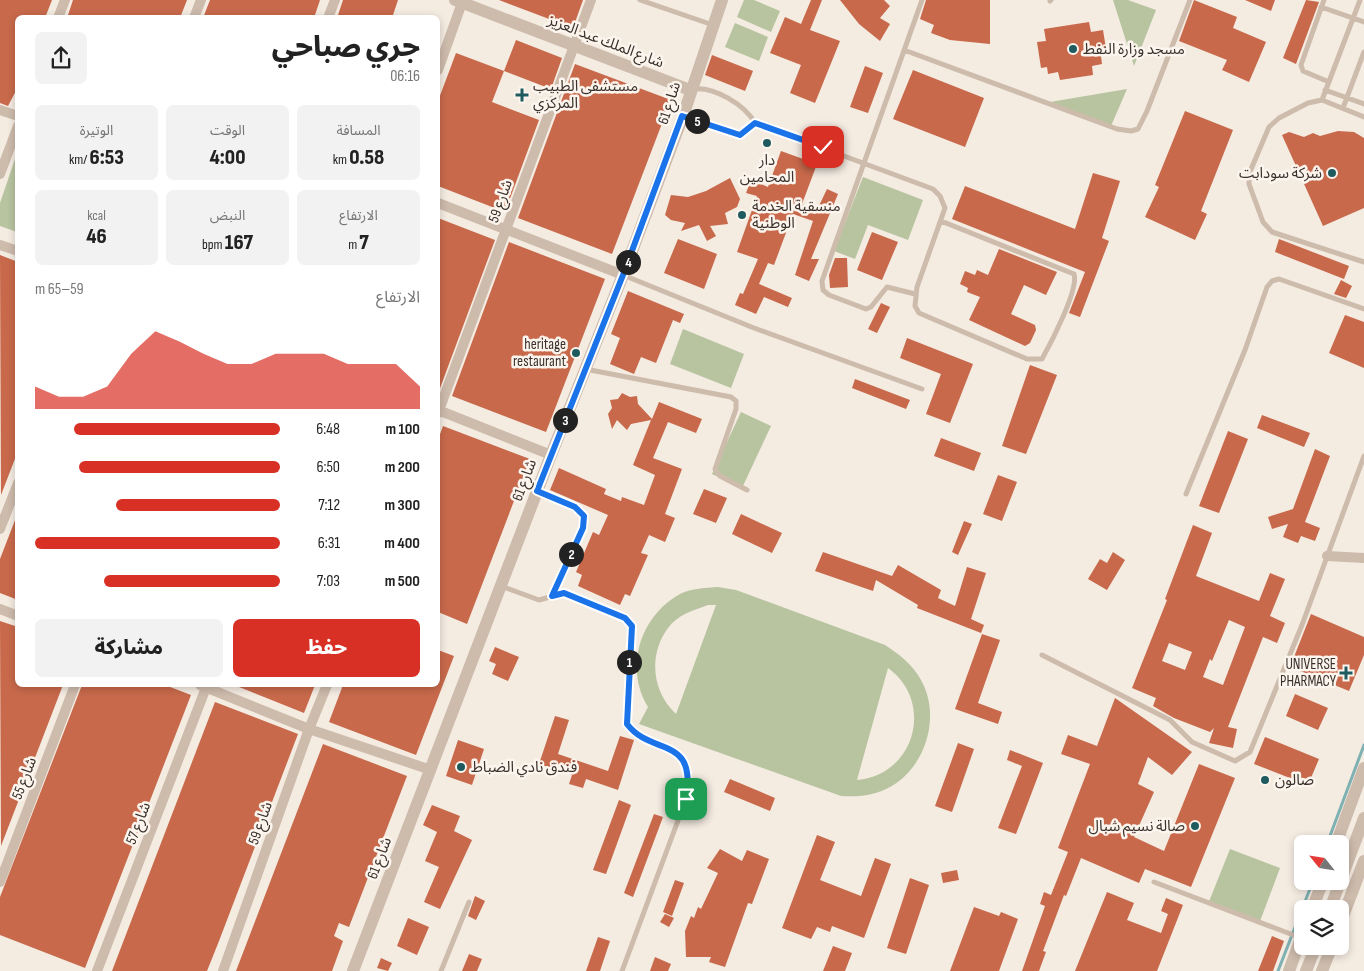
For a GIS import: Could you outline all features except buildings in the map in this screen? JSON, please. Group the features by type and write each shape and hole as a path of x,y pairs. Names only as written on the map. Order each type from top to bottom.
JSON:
{"street":[{"path":"59,15 65,0"},
{"path":"195,15 201,0"},
{"path":"329,15 335,0"},
{"name":"شارع 59","path":"440,407 591,0"},
{"name":"شارع 61","path":"353,971 537,491 623,275 682,116 722,0"},
{"path":"440,64 460,1"},
{"name":"شارع الملك عبد العزيز","path":"460,1 690,90"},
{"path":"0,110 15,115"},
{"path":"0,174 15,134"},
{"path":"440,204 623,275"},
{"path":"0,245 15,250"},
{"path":"440,413 551,455"},
{"path":"0,529 15,491"},
{"path":"1327,556 1364,558"},
{"path":"0,610 15,615"},
{"name":"شارع 55","path":"0,882 74,687"},
{"name":"شارع 57","path":"97,971 204,687"},
{"path":"206,687 309,728 431,770"},
{"name":"شارع 59","path":"223,971 309,728 326,687"},
{"path":"1339,835 1364,768"},
{"path":"1333,900 1364,818"},
{"path":"1349,900 1364,861"},
{"path":"1289,971 1295,955"},
{"path":"1306,971 1312,955"},
{"path":"1322,971 1328,955"}],"lane":[{"path":"640,0 714,25"},
{"path":"915,294 887,287 866,309 829,295 824,290 822,281 866,163 922,0"},
{"path":"904,50 1070,113 1117,129 1131,131 1138,128 1147,111 1190,0"},
{"path":"1324,0 1301,65 1303,71 1329,82"},
{"path":"1322,100 1360,0"},
{"path":"1322,7 1364,22"},
{"path":"1343,108 1364,52"},
{"path":"690,90 706,90 734,102 751,116 755,123 933,189 940,196 945,208 915,294 915,306 919,313 1027,359 1042,359 1062,318 1076,281 1074,274 941,221"},
{"path":"1325,90 1364,104"},
{"path":"1364,117 1322,100 1308,103 1279,118 1269,127 1248,174 1249,184 1263,222 1272,232 1364,262"},
{"path":"682,116 740,135 755,123"},
{"path":"623,275 754,328 922,389"},
{"path":"1186,494 1245,350 1267,288 1272,281 1279,279 1364,309"},
{"path":"586,369 731,397 736,400 736,409 715,469 720,476 747,490"},
{"path":"1042,656 1170,720 1192,742 1235,761 1250,752 1302,625 1364,456"},
{"path":"537,491 575,507 584,516 583,528 552,596"},
{"path":"501,586 539,600 564,593 629,622 633,632 625,718 627,724 638,734 678,752 685,763 688,786 686,799 622,971"},
{"path":"1154,882 1294,934"},
{"path":"442,971 469,902"}],"green space":[{"path":"744,0 754,0 780,11 771,32 737,17"},
{"path":"1113,0 1128,0 1156,10 1134,66"},
{"path":"735,23 768,37 759,61 725,47"},
{"path":"1127,89 1111,126 1050,102"},
{"path":"15,159 15,231 0,226 0,203"},
{"path":"863,177 923,200 908,240 868,225 855,259 834,251"},
{"path":"683,329 744,354 731,388 670,364"},
{"path":"741,412 771,426 742,488 712,474"},
{"path":"718,587 736,590 885,645 914,669 927,695 930,710 929,726 926,742 920,756 911,770 900,781 886,789 864,796 841,796 639,724 648,707 641,692 637,676 640,644 646,629 655,615 680,594 694,589","holes":["708,605 716,605 676,714 668,705 658,684 655,661 657,650 672,623 686,614","888,668 903,682 911,699 914,717 912,735 905,751 893,765 877,775 857,780"]},
{"path":"1230,849 1280,868 1259,924 1208,904"}],"waterway":[{"path":"1330,835 1364,745"},
{"path":"1278,971 1310,890"}],"place":[{"name":"مسجد وزارة النفط","path":"1073,49"},
{"name":"مستشفى الطبيب المركزي","path":"522,95"},
{"name":"دار المحامين","path":"767,143"},
{"name":"شركة سودابت","path":"1332,173"},
{"name":"منسقية الخدمة الوطنية","path":"742,215"},
{"name":"heritage restaurant","path":"576,353"},
{"name":"UNIVERSE PHARMACY","path":"1346,673"},
{"name":"فندق نادي الضباط","path":"461,767"},
{"name":"صالون","path":"1265,780"},
{"name":"صالة نسيم شبال","path":"1195,826"}],"route":[{"path":"686,799 688,786 685,763 678,752 638,734 627,724 625,718 632,626 625,618 564,593 552,596 583,528 584,516 575,507 537,491 623,275 682,116 740,135 755,123 823,147"}]}
